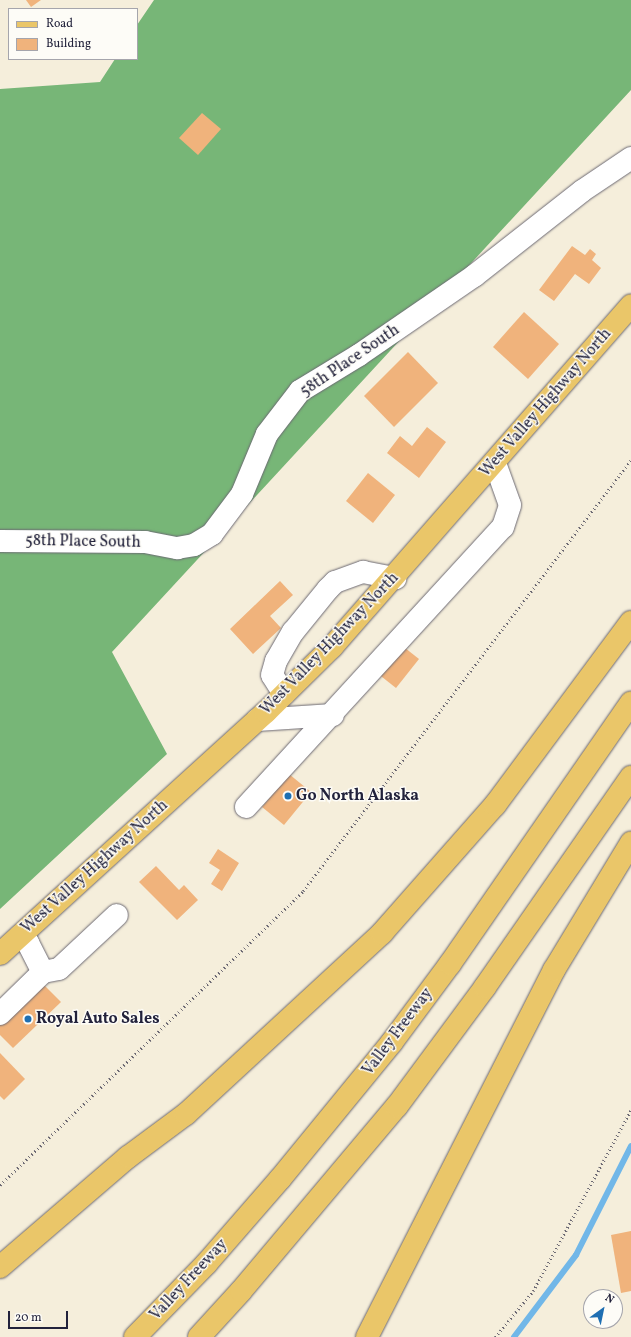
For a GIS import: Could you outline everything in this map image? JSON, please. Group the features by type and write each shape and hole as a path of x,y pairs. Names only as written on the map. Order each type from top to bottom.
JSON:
{"main road":[{"name":"West Valley Highway North","path":"0,954 257,720 332,647 495,463 631,306"},
{"path":"0,1267 128,1157 186,1114 382,933 495,805 631,622"},
{"name":"Valley Freeway","path":"135,1337 206,1264 266,1196 392,1042 454,958 631,703"},
{"path":"199,1337 241,1291 397,1106 485,987 631,777"},
{"path":"367,1337 554,970 631,843"}],"street":[{"name":"58th Place South","path":"0,541 145,542 177,548 194,545 212,534 242,494 267,434 300,391 359,355 474,276 582,191 631,158"},
{"path":"246,807 333,715 504,527 510,505 495,463"},
{"path":"284,694 272,675 276,661 293,632 328,589 335,582 363,572 394,578"},
{"path":"257,720 333,715"},
{"path":"0,1014 43,972 59,969 117,915"},
{"path":"20,936 28,943 43,972"}],"path":[{"path":"0,1185 303,891 631,460"},
{"path":"495,1337 533,1291 631,1110"}],"green space":[{"path":"154,0 631,0 631,90 112,652 167,754 0,909 0,89 100,82 114,60 138,60 138,24"}],"building":[{"path":"26,0 41,0 31,7"},
{"path":"202,113 221,129 198,155 179,138"},
{"path":"572,246 585,255 590,249 596,254 592,260 601,268 589,284 575,274 554,301 539,290"},
{"path":"524,312 559,344 528,379 493,347"},
{"path":"408,352 438,383 394,427 364,396"},
{"path":"427,427 446,442 419,478 387,453 400,436 412,446"},
{"path":"368,473 395,495 373,523 346,501"},
{"path":"280,581 293,595 270,616 281,628 253,654 230,629"},
{"path":"400,644 419,659 396,688 377,673"},
{"path":"289,774 311,792 284,825 262,807"},
{"path":"218,849 239,863 222,891 211,884 220,870 209,863"},
{"path":"156,866 179,890 184,885 198,900 177,920 139,882"},
{"path":"42,983 61,1002 13,1048 0,1035 0,1023"},
{"path":"0,1053 25,1079 4,1100 0,1096"},
{"path":"631,1231 631,1291 623,1293 623,1289 620,1289 611,1235"}],"waterway":[{"path":"514,1337 576,1255 631,1146"}],"place":[{"name":"Go North Alaska","path":"288,796"},
{"name":"Royal Auto Sales","path":"28,1019"}]}
